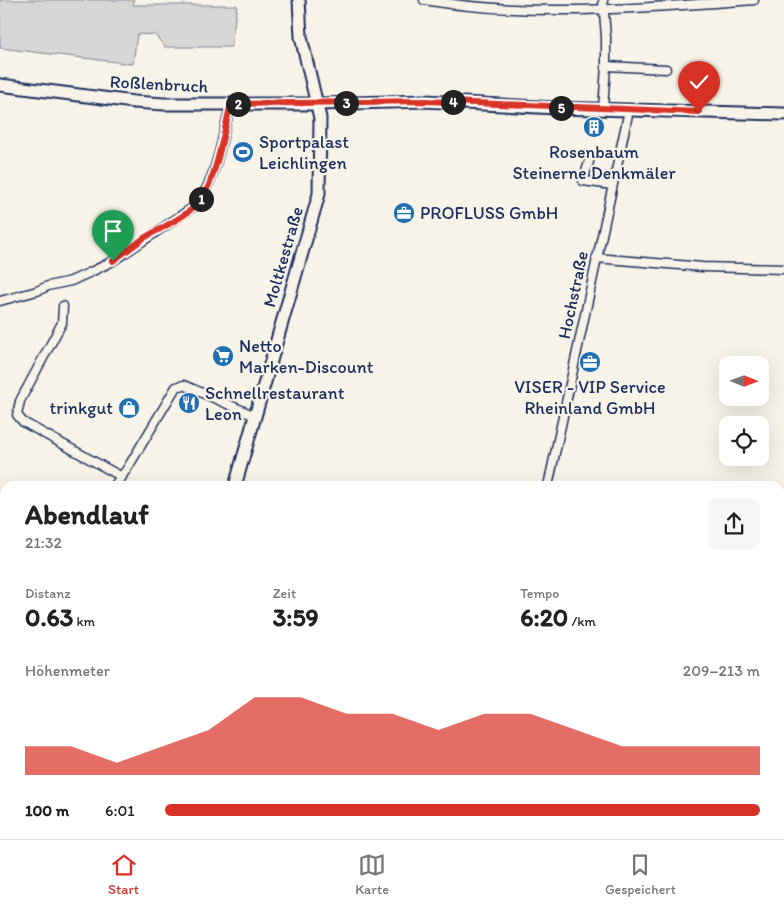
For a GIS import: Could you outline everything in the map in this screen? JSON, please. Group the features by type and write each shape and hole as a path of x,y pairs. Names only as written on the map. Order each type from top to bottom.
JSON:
{"street":[{"name":"Moltkestraße","path":"236,481 319,194 320,118 303,46 299,0"},
{"path":"424,0 603,9 754,0"},
{"path":"602,0 606,37 603,109"},
{"path":"606,66 666,69"},
{"name":"Roßlenbruch","path":"0,85 152,104 318,104 425,101 629,110 784,114"},
{"path":"0,301 71,281 93,271 113,261 195,206 207,189 231,104"},
{"name":"Hochstraße","path":"549,481 629,110"},
{"path":"589,162 583,181 612,185"},
{"path":"596,258 704,268 784,269"},
{"path":"63,306 62,322 20,401 17,415 23,422 122,477"},
{"path":"118,481 174,388 184,385 255,416"}],"shaded area":[{"path":"0,0 134,0 133,5 237,5 231,47 165,47 155,35 137,34 133,64 0,48"}],"place":[{"name":"Rosenbaum Steinerne Denkmäler","path":"594,127"},
{"name":"Sportpalast Leichlingen","path":"243,152"},
{"name":"PROFLUSS GmbH","path":"404,213"},
{"name":"Netto Marken-Discount","path":"223,356"},
{"name":"VISER - VIP Service Rheinland GmbH","path":"590,362"},
{"name":"Schnellrestaurant Leon","path":"189,403"},
{"name":"trinkgut","path":"129,408"}],"route":[{"path":"113,261 189,211 204,196 216,162 231,104 425,101 556,108 699,112"}]}
